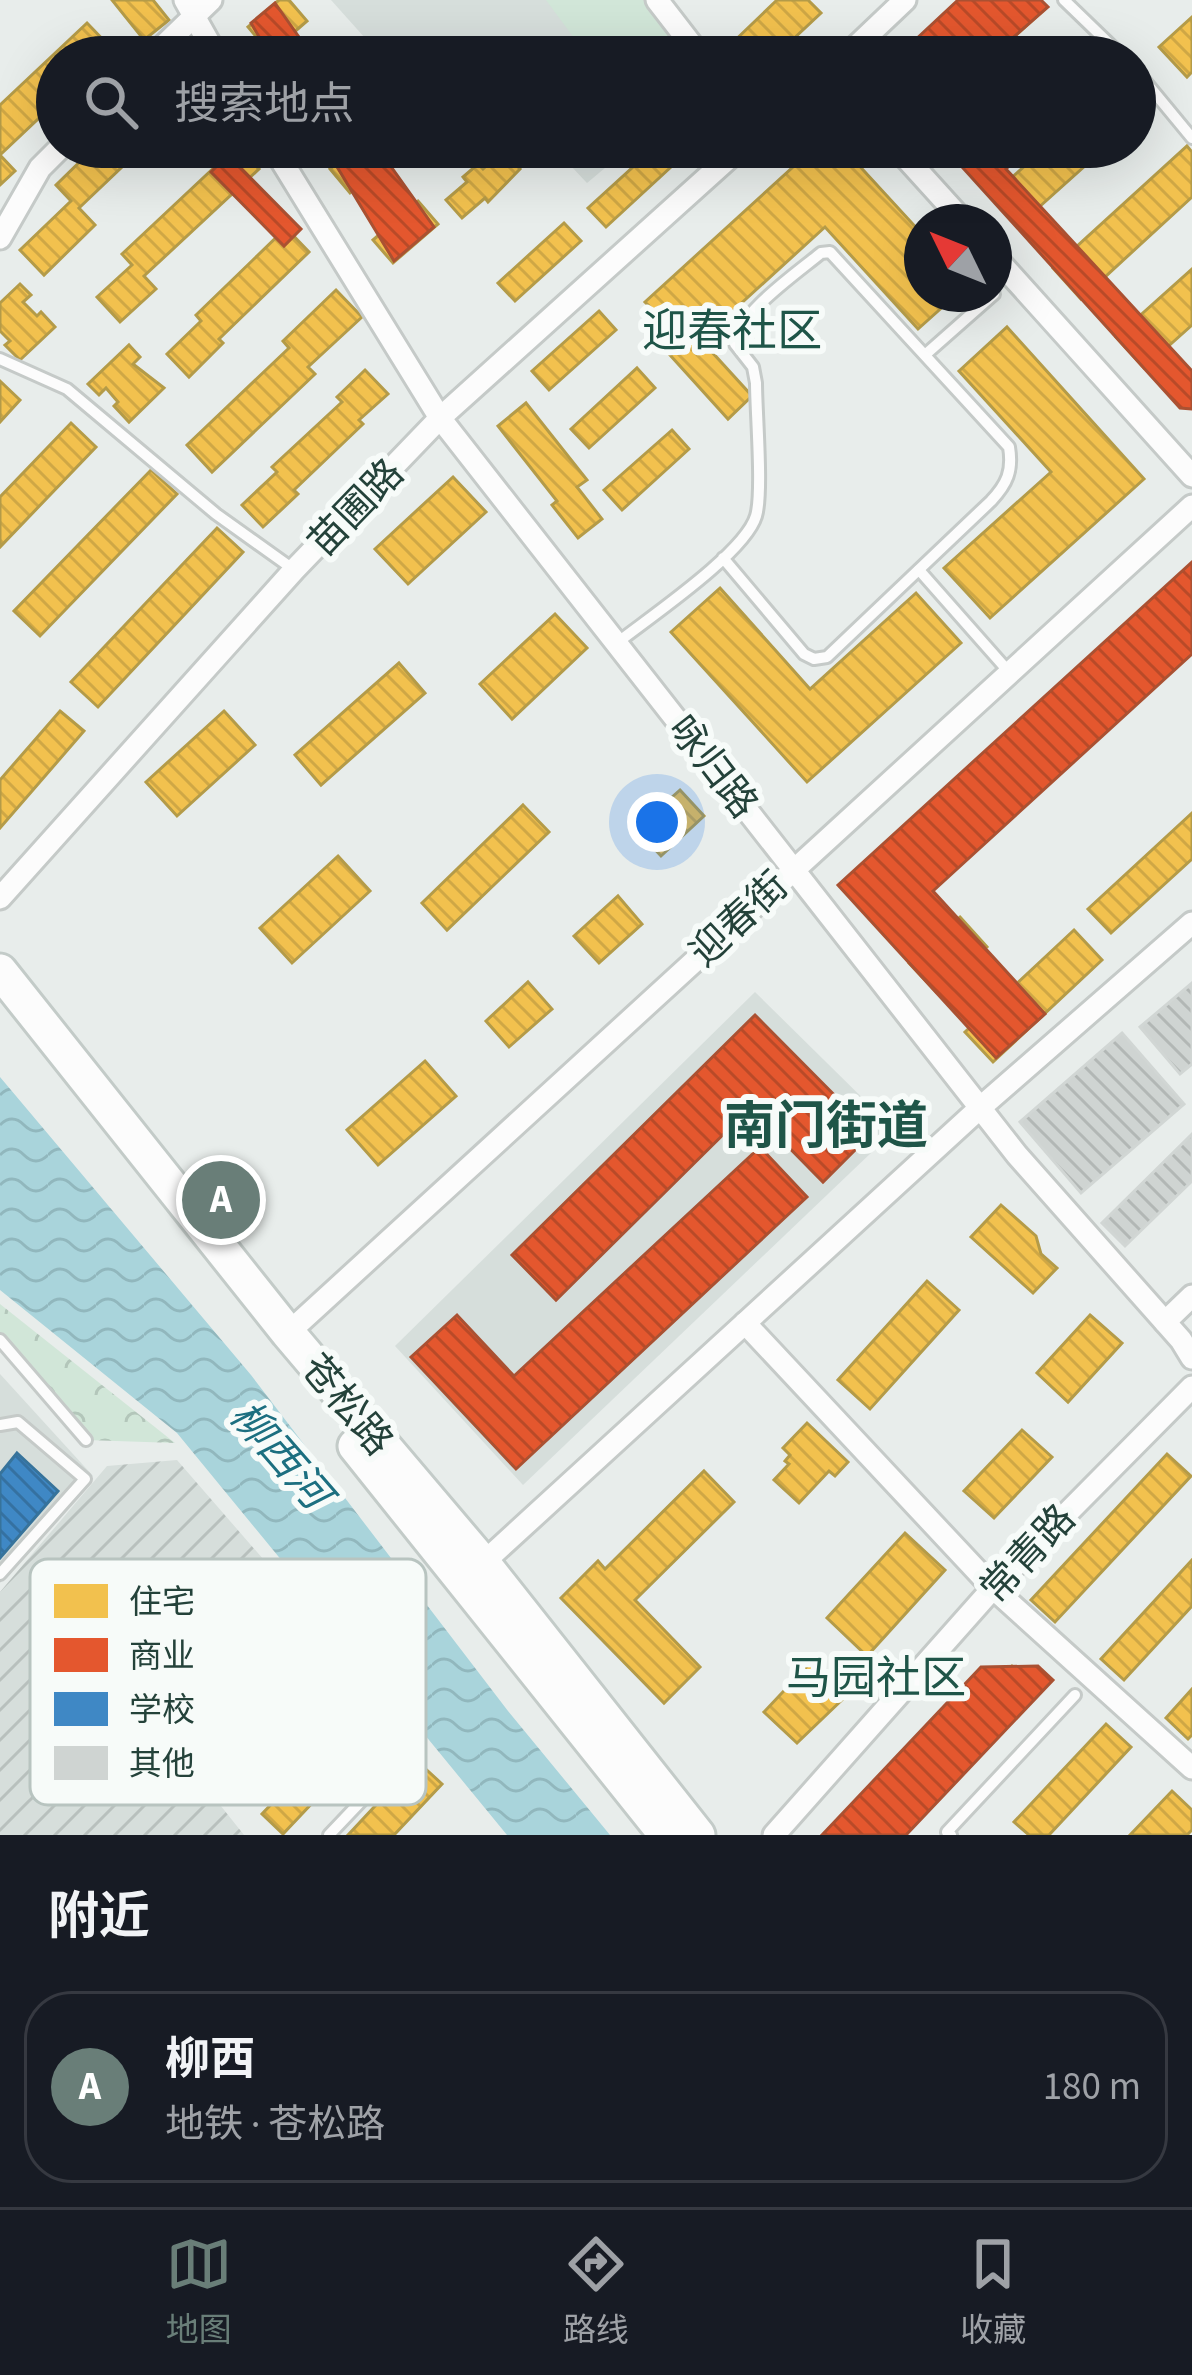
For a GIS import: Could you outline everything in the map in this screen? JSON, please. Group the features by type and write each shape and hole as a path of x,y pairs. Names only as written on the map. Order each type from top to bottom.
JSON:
{"main road":[{"name":"苍松路","path":"0,971 288,1333 483,1563 698,1835"},
{"name":"苍松路","path":"0,1006 666,1835"}],"street":[{"path":"657,0 685,36"},
{"path":"867,36 905,0"},
{"path":"170,36 197,5 209,36"},
{"path":"0,238 40,168"},
{"name":"咏归路","path":"286,168 440,418 1018,1155 1192,1358"},
{"name":"苗圃路","path":"0,898 294,570 440,418 719,168"},
{"path":"915,168 948,204"},
{"path":"1013,277 1192,476"},
{"name":"迎春街","path":"288,1333 1192,506"},
{"path":"483,1563 981,1107 1192,923"},
{"path":"1162,951 1192,950"},
{"path":"1165,1322 1192,1296"},
{"path":"745,1323 993,1588 1192,1768"},
{"name":"常青路","path":"774,1835 993,1588 1192,1387"}],"lane":[{"path":"1064,0 1101,36"},
{"path":"1156,94 1192,138"},
{"path":"617,643 723,558 745,537 757,515 756,383 753,367 735,344 736,333 752,312 820,253 830,252 1009,447 1012,466 1004,487 827,657 804,655 723,558"},
{"path":"926,354 974,312"},
{"path":"0,359 67,389 216,514 294,570"},
{"path":"919,570 1009,672"},
{"path":"0,1340 86,1440"},
{"path":"0,1425 19,1421 85,1479 0,1574"},
{"path":"951,1835 947,1832 1075,1695"},
{"path":"329,1835 357,1805"}],"shaded area":[{"path":"331,0 672,0 701,36 363,36"},
{"path":"573,168 605,168 587,183"},
{"path":"755,992 895,1130 523,1485 395,1346"},
{"path":"0,1374 93,1476 0,1583"},
{"path":"177,1460 263,1559 30,1559 30,1805 220,1805 244,1835 0,1835 0,1592 107,1466"}],"green space":[{"path":"546,0 643,0 670,36 573,36"},
{"path":"0,1304 175,1443 86,1440 0,1336"}],"water":[{"name":"柳西河","path":"0,1077 251,1375 392,1559 280,1559 177,1433 0,1290"},
{"path":"426,1604 610,1835 507,1835 426,1736"}],"building: 住宅":[{"path":"112,0 153,0 169,20 149,36 141,36"},
{"path":"279,0 289,0 307,21 290,36 256,36 248,27"},
{"path":"777,0 808,0 821,13 796,36 740,36"},
{"path":"987,0 1039,0 1046,8 1015,36 948,36"},
{"path":"1192,17 1192,72 1187,77 1159,47"},
{"path":"87,23 100,36 73,36"},
{"path":"36,71 36,121 0,155 0,105"},
{"path":"1187,146 1192,152 1192,197 1081,299 1053,268"},
{"path":"0,155 15,171 0,185"},
{"path":"73,168 121,168 79,208 95,225 44,275 20,250 71,201 56,185"},
{"path":"214,168 259,169 144,276 156,289 120,322 97,297 132,265 122,254"},
{"path":"331,168 380,168 350,193"},
{"path":"473,168 520,169 488,202 485,198 462,218 446,200 467,182 463,177"},
{"path":"632,168 670,168 606,227 588,208"},
{"path":"792,168 861,168 904,214 904,312 937,312 918,329 825,227 701,340 752,396 728,419 651,334 658,327 647,314 652,309 645,302"},
{"path":"1022,168 1083,168 1018,226 1012,219 1012,204 998,204 991,196"},
{"path":"418,201 438,224 393,263 373,240"},
{"path":"564,223 581,241 515,301 498,283"},
{"path":"286,228 309,252 219,339 223,343 189,377 167,354 201,321 196,315"},
{"path":"1192,269 1192,325 1144,368 1116,337"},
{"path":"20,284 31,295 23,302 55,327 20,360 5,345 10,341 0,331 0,303"},
{"path":"336,290 362,317 308,367 315,374 212,472 187,445 289,348 283,341"},
{"path":"599,311 616,330 549,390 532,371"},
{"path":"1007,327 1144,479 990,618 944,568 1051,472 959,371"},
{"path":"129,345 140,357 133,364 164,388 129,422 106,388 99,395 88,384"},
{"path":"637,368 655,388 589,448 571,429"},
{"path":"365,370 388,394 263,527 242,505 277,472 272,467 342,402 337,397"},
{"path":"0,381 20,400 0,422"},
{"path":"526,403 587,480 577,487 602,519 578,538 552,505 557,501 498,426"},
{"path":"71,423 96,447 0,547 0,497"},
{"path":"672,430 689,449 622,510 604,490"},
{"path":"151,470 177,494 40,636 14,611"},
{"path":"453,477 486,512 408,584 375,549"},
{"path":"217,528 243,552 98,707 71,682"},
{"path":"1192,570 1192,624 888,906 861,877"},
{"path":"720,588 810,689 916,593 961,643 807,782 671,632"},
{"path":"555,614 587,648 512,719 480,684"},
{"path":"399,663 425,693 321,785 295,755"},
{"path":"60,711 84,731 0,828 0,780"},
{"path":"224,711 255,745 177,816 146,782"},
{"path":"680,790 704,816 661,856 636,829"},
{"path":"523,805 549,832 447,930 422,903"},
{"path":"1192,813 1192,859 1111,933 1088,909"},
{"path":"338,856 370,891 292,963 260,928"},
{"path":"618,896 642,924 599,963 574,936"},
{"path":"960,917 987,947 936,992 909,963"},
{"path":"1074,930 1102,960 993,1062 965,1032"},
{"path":"528,982 552,1009 509,1047 486,1021"},
{"path":"425,1061 456,1096 378,1165 347,1130"},
{"path":"1001,1205 1036,1236 1041,1254 1057,1268 1033,1293 971,1237"},
{"path":"927,1281 959,1310 870,1409 838,1380"},
{"path":"1090,1315 1122,1343 1068,1402 1037,1373"},
{"path":"807,1423 848,1462 835,1476 829,1471 799,1503 774,1480 789,1464 785,1461 790,1455 783,1448"},
{"path":"1022,1430 1052,1457 994,1518 964,1491"},
{"path":"1167,1454 1191,1476 1055,1622 1031,1600"},
{"path":"704,1471 734,1502 635,1600 700,1667 664,1703 561,1598 598,1561 605,1569"},
{"path":"905,1533 945,1570 867,1656 827,1618"},
{"path":"1192,1560 1192,1606 1124,1680 1101,1659"},
{"path":"811,1662 847,1695 797,1743 764,1712"},
{"path":"1012,1666 1038,1690 904,1835 856,1835"},
{"path":"1192,1689 1192,1735 1188,1739 1166,1718"},
{"path":"1106,1724 1131,1747 1049,1835 1029,1835 1014,1822"},
{"path":"426,1769 442,1784 426,1801"},
{"path":"1172,1791 1192,1810 1192,1830 1187,1835 1130,1835"},
{"path":"271,1805 310,1805 283,1834 262,1814"},
{"path":"376,1805 422,1805 394,1835 348,1835"}],"building: 商业":[{"path":"958,0 1041,0 1048,7 1015,36 919,36"},
{"path":"275,3 298,36 259,36 251,23"},
{"path":"241,168 301,229 284,246 211,172"},
{"path":"338,168 392,168 434,227 394,261"},
{"path":"963,168 1007,168 1192,371 1192,409 1180,408 1012,222 1012,204 996,204"},
{"path":"1192,562 1192,654 933,891 1045,1014 996,1058 838,885"},
{"path":"755,1015 872,1133 823,1182 750,1108 556,1300 512,1255"},
{"path":"760,1147 807,1197 516,1469 411,1357 457,1315 514,1376"},
{"path":"1038,1666 1053,1680 906,1835 822,1835 981,1667"}],"building: 学校":[{"path":"17,1453 58,1491 0,1558 0,1474"}],"building: 其他":[{"path":"1192,983 1192,1064 1180,1074 1140,1027"},
{"path":"1122,1033 1184,1104 1081,1193 1020,1122"},
{"path":"1192,1134 1192,1181 1125,1246 1102,1223"}],"place":[{"name":"柳西","path":"221,1200"}],"district":[{"name":"迎春社区","path":"732,330"},
{"name":"南门街道","path":"826,1125"},
{"name":"马园社区","path":"876,1677"}]}
